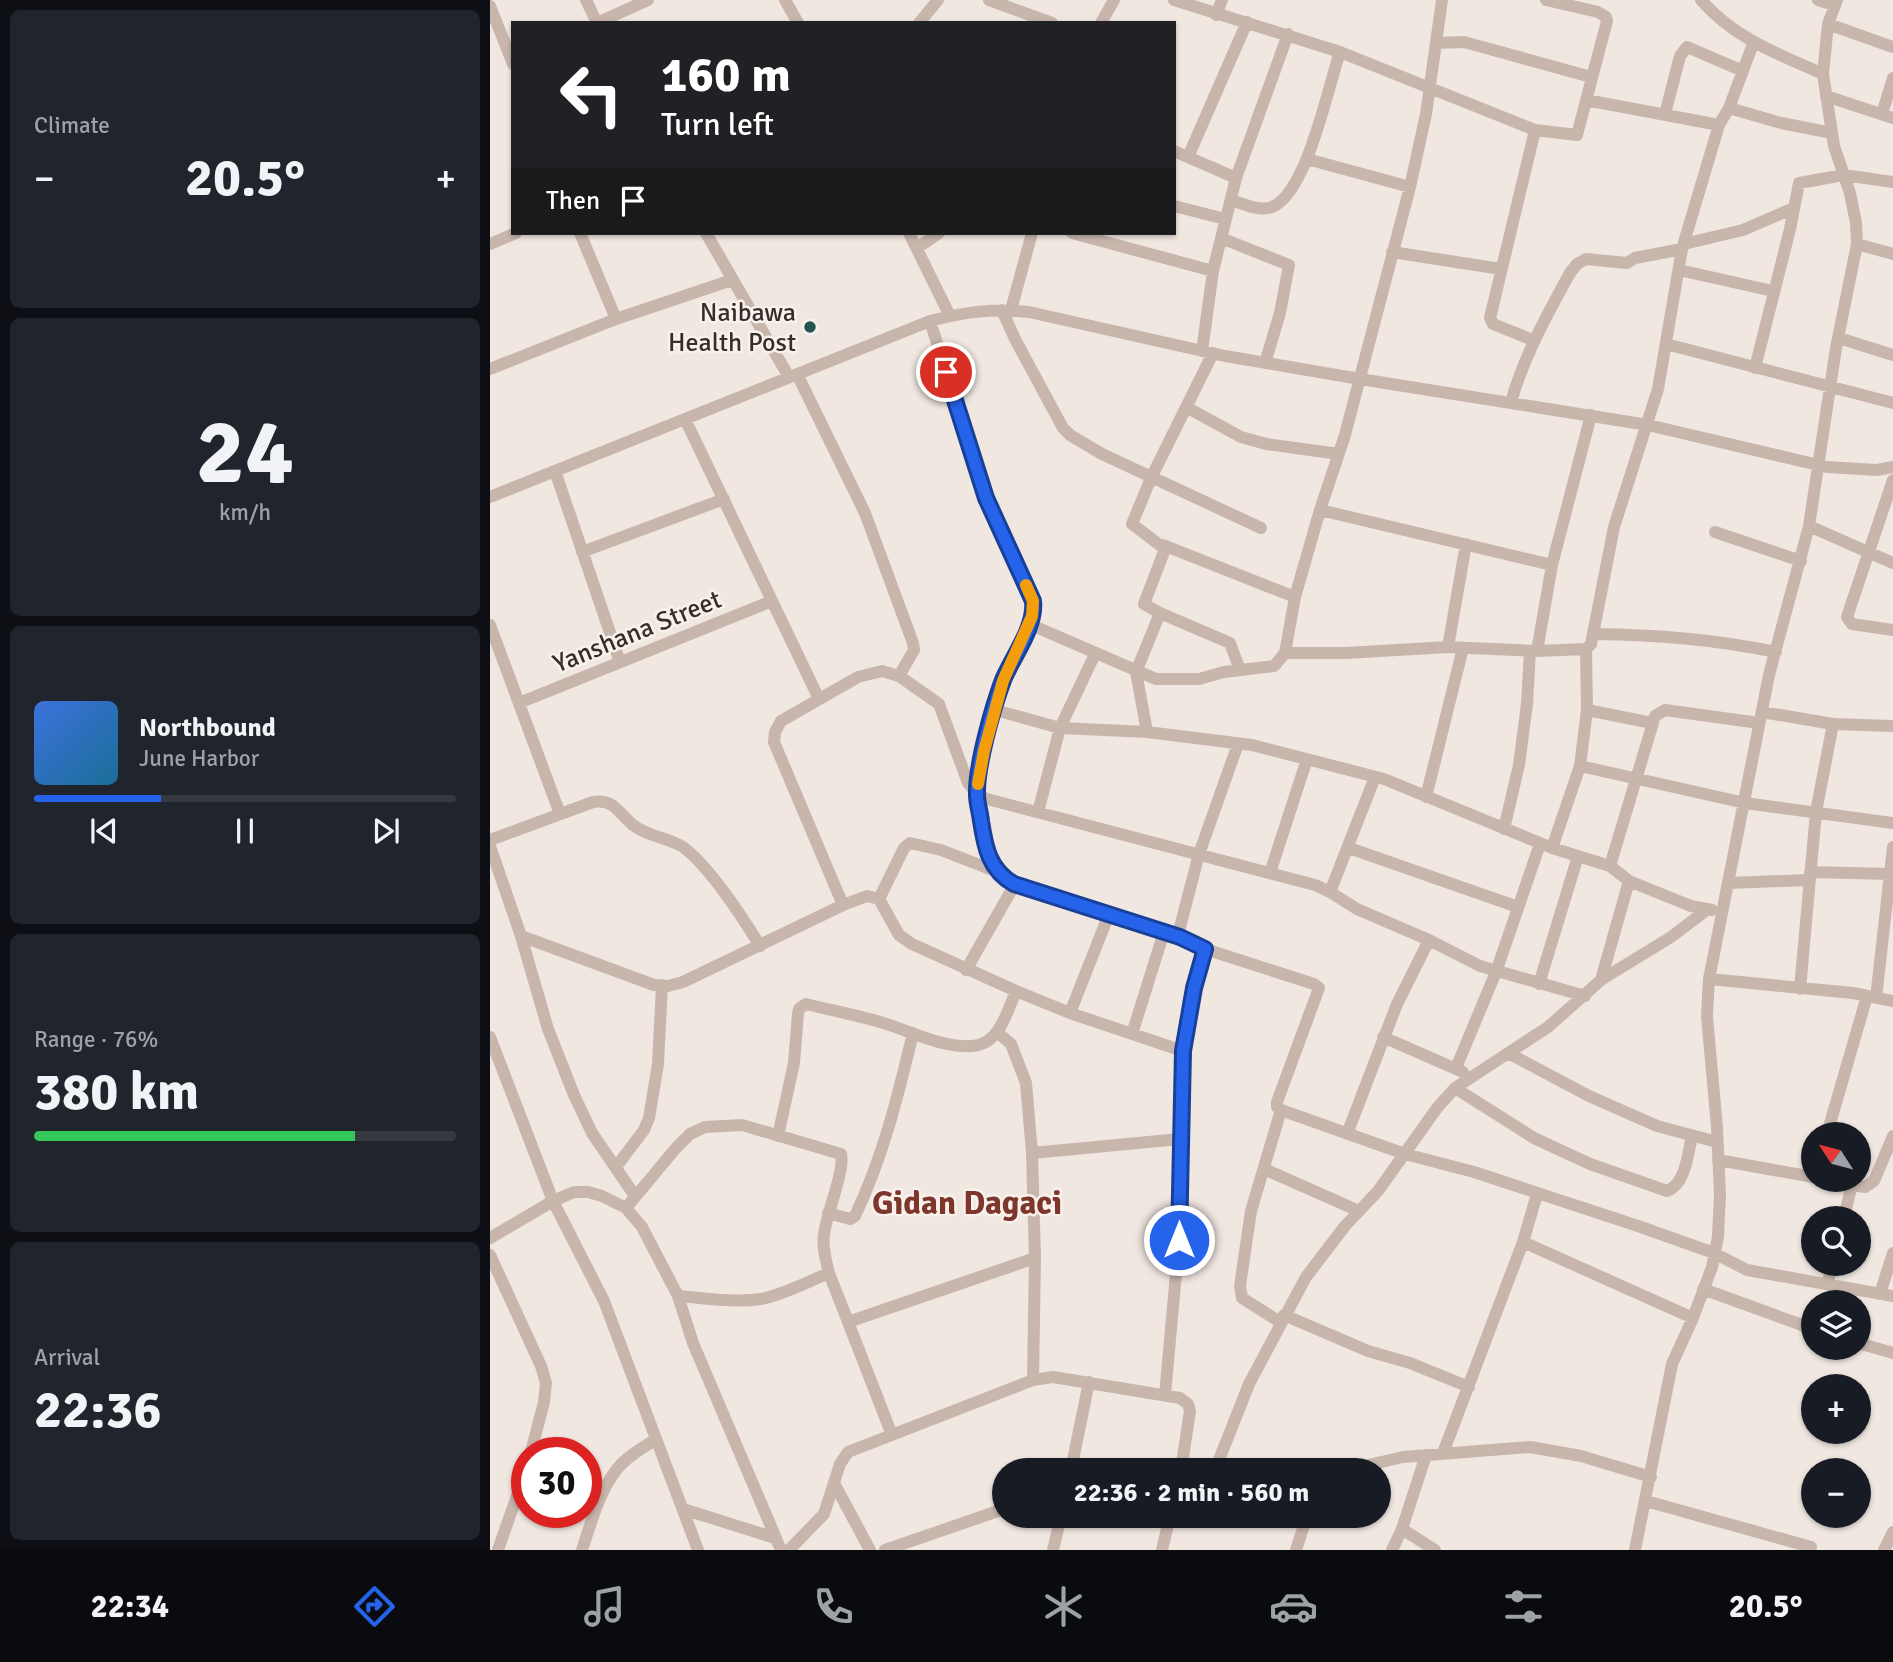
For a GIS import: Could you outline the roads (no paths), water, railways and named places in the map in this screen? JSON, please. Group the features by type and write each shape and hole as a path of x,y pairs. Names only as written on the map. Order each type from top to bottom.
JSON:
{"street":[{"path":"586,0 596,21"},
{"path":"601,21 648,0"},
{"path":"989,0 1047,21"},
{"path":"1102,21 1114,0"},
{"path":"1174,0 1340,52 1535,130 1577,135 1607,21 1606,17 1598,12 1546,0"},
{"path":"1216,15 1222,0"},
{"path":"1029,624 1156,680 1199,679 1274,666 1285,653 1295,597 1360,379 1410,187 1431,87 1441,0"},
{"path":"1701,0 1717,18 1753,44 1823,74"},
{"path":"1635,1550 1672,1364 1693,1318 1714,1253 1719,1205 1707,1016 1709,979 1760,717 1809,526 1830,387 1857,244 1856,223 1834,146 1823,74 1828,24 1835,3 1818,0"},
{"path":"787,1 797,21"},
{"path":"920,21 933,2"},
{"path":"490,6 511,59"},
{"path":"1188,157 1247,22"},
{"path":"1828,24 1893,47"},
{"path":"1288,34 1236,178 1225,219 1213,271 1207,352 1186,407 1132,524 1163,545 1295,597"},
{"path":"1436,43 1464,42 1591,77"},
{"path":"1285,653 1346,653 1448,647 1533,651 1586,649 1591,644 1614,527 1658,389 1683,247 1719,125 1730,108 1753,44"},
{"path":"1665,114 1680,56 1687,47 1743,71"},
{"path":"1231,200 1259,209 1271,208 1291,191 1307,159 1340,52"},
{"path":"1826,96 1887,116 1893,78"},
{"path":"1586,100 1719,125"},
{"path":"1730,108 1781,123 1832,133"},
{"path":"1533,340 1490,322 1535,130"},
{"path":"1176,152 1236,178"},
{"path":"1307,159 1410,187"},
{"path":"1755,368 1800,182 1844,175 1893,183"},
{"path":"1176,207 1225,219"},
{"path":"1511,402 1533,340 1577,264 1586,259 1627,263 1635,258 1743,230 1794,208"},
{"path":"490,244 511,235"},
{"path":"581,235 616,319"},
{"path":"707,235 732,280 793,376 865,513 913,643 914,650 899,676"},
{"path":"910,235 950,316"},
{"path":"916,248 936,235"},
{"path":"1031,235 1006,310 1015,339 1063,428 1102,454 1261,528"},
{"path":"1079,235 1213,271"},
{"path":"1221,238 1289,264 1280,313 1265,363"},
{"path":"1857,244 1893,254"},
{"path":"1392,252 1501,269"},
{"path":"1679,270 1773,291"},
{"path":"490,369 616,319 732,280"},
{"path":"490,497 930,321 968,311 1006,310 1030,312 1265,363 1647,425 1819,466 1877,470 1893,467"},
{"path":"930,321 986,498 1034,607 1003,681 980,766 976,794 985,849 1000,873"},
{"path":"1839,338 1893,355"},
{"path":"1666,344 1893,403"},
{"path":"1186,407 1223,429 1254,441 1339,453"},
{"path":"1504,829 1519,765 1533,651 1591,415"},
{"path":"685,419 818,699"},
{"path":"555,471 620,662"},
{"path":"1893,480 1890,499 1847,617 1852,624 1893,630"},
{"path":"582,552 724,499"},
{"path":"1320,510 1552,565"},
{"path":"1809,526 1893,563"},
{"path":"1715,532 1801,561"},
{"path":"1448,647 1466,544"},
{"path":"1163,545 1163,556 1144,604 1230,643 1240,670"},
{"name":"Yanshana Street","path":"519,703 772,601"},
{"path":"1147,732 1136,672 1160,613"},
{"path":"490,625 561,814"},
{"path":"1593,634 1662,635 1722,641 1776,652"},
{"path":"1426,797 1463,648"},
{"path":"1456,1068 1496,972 1518,907 1580,766 1587,710 1586,649"},
{"path":"1038,812 1060,728 1095,654"},
{"path":"843,905 774,742 775,732 781,721 818,699 858,677 882,671 899,676 939,704 968,783 976,794 1315,885 1357,909 1496,972 1585,996"},
{"path":"995,710 1060,728 1147,732 1238,744 1375,777 1546,846 1610,866 1629,881 1691,905 1724,912"},
{"path":"1587,710 1652,723"},
{"path":"1610,866 1652,723 1655,716 1665,710 1893,726"},
{"path":"1800,989 1816,812 1833,723"},
{"path":"1180,937 1179,931 1199,854 1238,744"},
{"path":"1270,873 1307,759"},
{"path":"1580,766 1745,803 1893,823"},
{"path":"1330,892 1375,777"},
{"path":"490,839 604,800 647,834 683,848 740,914 760,946"},
{"path":"879,899 904,848 910,843 941,850 1000,873 1014,884 1180,937 1205,949 1314,984 1319,988 1277,1107 1347,1134 1405,1154 1474,1172 1714,1253 1747,1270 1886,1295 1893,1253"},
{"path":"490,846 521,936 548,1029 574,1095 592,1133 635,1196"},
{"path":"1831,1122 1871,997 1888,930 1893,847"},
{"path":"1349,848 1518,907"},
{"path":"1539,984 1578,856"},
{"path":"1729,883 1810,876 1891,874"},
{"path":"1601,980 1629,881"},
{"path":"966,970 1014,884"},
{"path":"521,936 654,985 662,985 683,982 867,896 879,899 903,939 966,970 1070,1013 1183,1051"},
{"path":"1219,1458 1236,1411 1306,1277 1378,1191 1437,1108 1471,1075 1548,1027 1601,980 1671,937 1709,909"},
{"path":"1070,1013 1109,914"},
{"path":"1132,1034 1164,932"},
{"path":"1347,1134 1383,1037 1429,940"},
{"path":"1165,1395 1179,1240 1183,1051 1194,988 1205,949"},
{"path":"1709,979 1893,1001"},
{"path":"616,1167 644,1130 649,1118 658,1064 662,985"},
{"path":"778,1136 794,1063 798,1013 801,1006 806,1004 882,1022 949,1044 971,1046 983,1044 997,1032 1016,991"},
{"path":"997,1032 1011,1044 1026,1083 1032,1153 1035,1258 1033,1380"},
{"path":"828,1213 852,1219 864,1196 883,1150 913,1034"},
{"path":"490,1037 553,1202 604,1301 698,1550"},
{"path":"1383,1037 1471,1075"},
{"path":"1508,1052 1657,1126 1717,1142"},
{"path":"1455,1088 1534,1138 1590,1164 1667,1191 1674,1188 1680,1180 1692,1135"},
{"path":"1280,1110 1251,1211 1239,1293 1246,1301 1282,1319 1368,1351 1410,1363 1469,1387"},
{"path":"626,1208 676,1148 690,1135 705,1127 742,1125 841,1154 841,1166 823,1236 823,1250 829,1273 892,1435"},
{"path":"1871,1183 1893,1136"},
{"path":"1032,1153 1180,1139"},
{"path":"1718,1160 1801,1175"},
{"path":"1264,1170 1359,1211"},
{"path":"490,1238 574,1192 602,1196 626,1208 642,1227 678,1296 693,1343 778,1544"},
{"path":"1443,1453 1523,1242 1537,1194"},
{"path":"1523,1242 1693,1318"},
{"path":"490,1255 541,1366 546,1383 535,1437"},
{"path":"848,1322 1035,1258"},
{"path":"678,1296 761,1299 786,1292 829,1273"},
{"path":"1827,1284 1829,1276"},
{"path":"1703,1289 1801,1325"},
{"path":"1871,1347 1893,1353"},
{"path":"789,1550 824,1514 843,1457 848,1452 1033,1380 1053,1377 1180,1398 1188,1404 1190,1411 1186,1458"},
{"path":"1073,1458 1089,1382"},
{"path":"582,1550 605,1491 617,1469 629,1457 656,1439"},
{"path":"1391,1460 1530,1447 1581,1456 1651,1477"},
{"path":"1392,1550 1402,1529 1426,1455"},
{"path":"834,1483 870,1550"},
{"path":"1646,1502 1815,1549"},
{"path":"683,1509 778,1544"},
{"path":"498,1550 511,1513"},
{"path":"885,1550 992,1513"},
{"path":"1053,1550 1058,1528"},
{"path":"1162,1550 1167,1528"},
{"path":"1296,1550 1303,1528"},
{"path":"1402,1529 1435,1550"},
{"path":"1884,1550 1893,1531"}],"place":[{"name":"Naibawa Health Post","path":"810,327"}],"district":[{"name":"Gidan Dagaci","path":"967,1202"}]}
